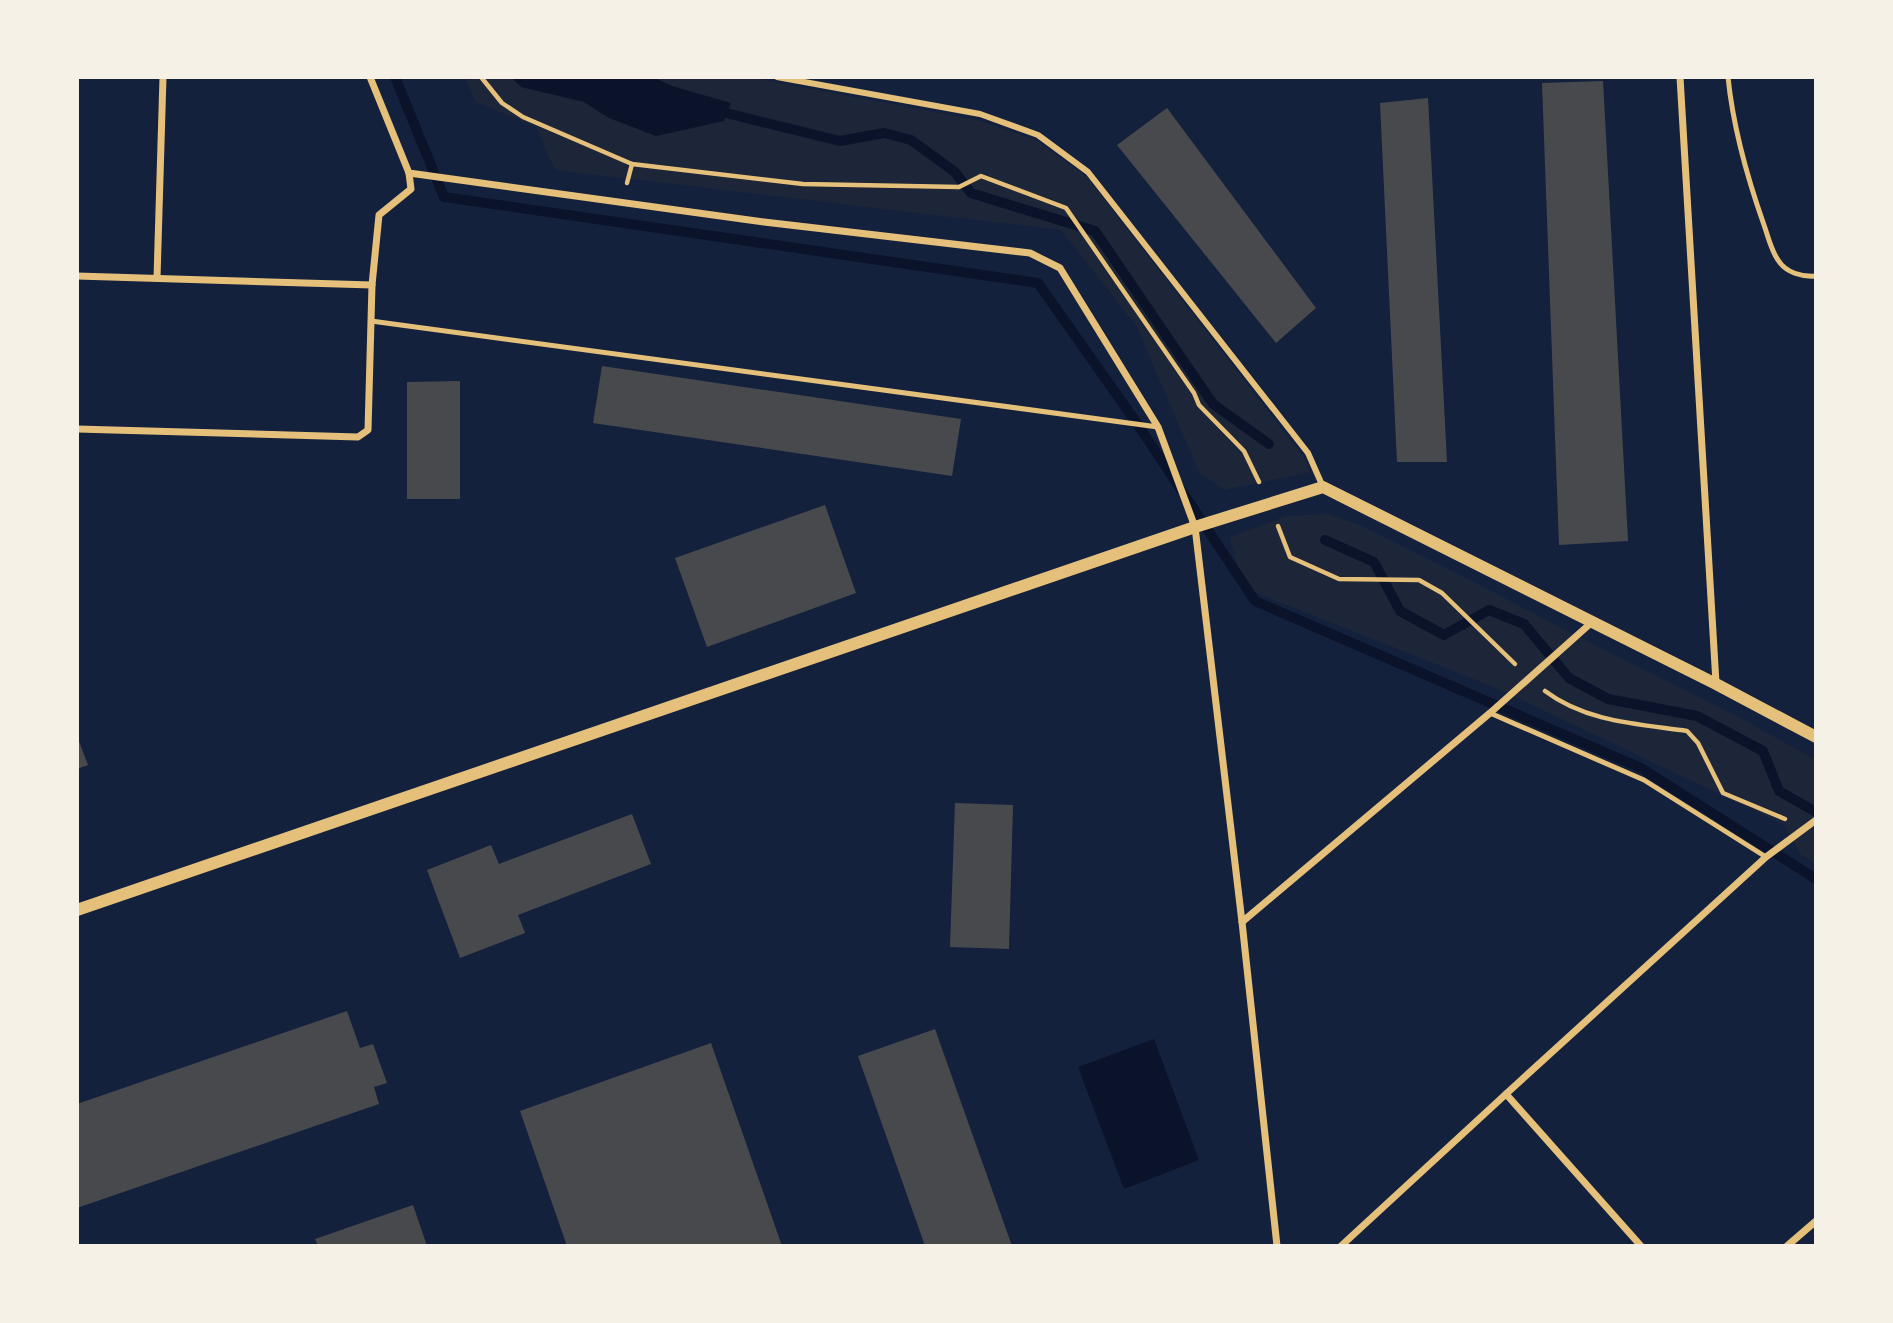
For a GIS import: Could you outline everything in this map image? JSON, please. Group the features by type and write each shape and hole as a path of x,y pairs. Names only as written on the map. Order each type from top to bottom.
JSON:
{"street":[{"path":"157,278 163,77"},
{"path":"77,429 358,437 368,430 372,285 379,215 411,189 409,173 370,77"},
{"path":"777,77 980,114 1038,135 1088,172 1308,453 1323,487 1816,737"},
{"path":"1680,77 1716,684"},
{"path":"409,173 764,222 1030,253 1060,268 1158,428 1195,527 1278,1246"},
{"path":"77,276 372,285"},
{"path":"77,910 1195,527 1323,487"},
{"path":"1242,922 1490,713 1591,623"},
{"path":"1341,1246 1766,857 1816,820"},
{"path":"1506,1094 1641,1246"},
{"path":"1787,1246 1816,1221"}],"lane":[{"path":"1728,77 1734,121 1752,190 1778,261 1791,272 1816,276"},
{"path":"371,321 1158,428"},
{"path":"1490,713 1644,780 1766,857"}],"shaded area":[{"path":"465,77 758,77 977,120 1034,139 1087,177 1305,459 1311,472 1224,490 1199,472 1137,327 1061,230 555,170 536,127 476,102"},
{"path":"511,77 653,77 672,86 731,103 724,121 656,136 609,118 584,102 521,87"},
{"path":"1328,514 1360,525 1474,582 1737,716 1816,760 1816,864 1801,855 1785,825 1496,688 1242,587 1230,537 1286,516"},
{"path":"1154,1039 1199,1160 1124,1189 1078,1067"}],"building":[{"path":"1603,81 1628,541 1559,545 1542,83"},
{"path":"1428,98 1447,462 1397,462 1380,103"},
{"path":"1167,108 1316,308 1276,343 1117,145"},
{"path":"602,366 961,419 952,476 593,423"},
{"path":"460,381 460,499 407,499 407,382"},
{"path":"825,505 856,593 707,647 675,558"},
{"path":"77,736 88,765 77,769"},
{"path":"955,803 1013,805 1009,949 950,947"},
{"path":"632,814 651,864 518,915 525,933 460,958 427,870 491,845 499,864"},
{"path":"347,1011 360,1048 373,1044 387,1083 374,1087 379,1104 77,1208 77,1104"},
{"path":"935,1029 1012,1246 925,1246 858,1056"},
{"path":"711,1043 782,1246 567,1246 520,1111"},
{"path":"413,1205 427,1246 318,1246 315,1239"}],"waterway":[{"path":"395,77 444,197 1038,283 1136,422 1255,601 1641,768 1816,879"},
{"path":"714,110 840,141 884,133 911,140 955,172 971,193 1095,231 1213,404 1269,444"},
{"path":"1325,540 1374,562 1400,611 1444,635 1489,610 1524,624 1569,678 1608,699 1697,716 1763,751 1779,791 1816,812"}]}
